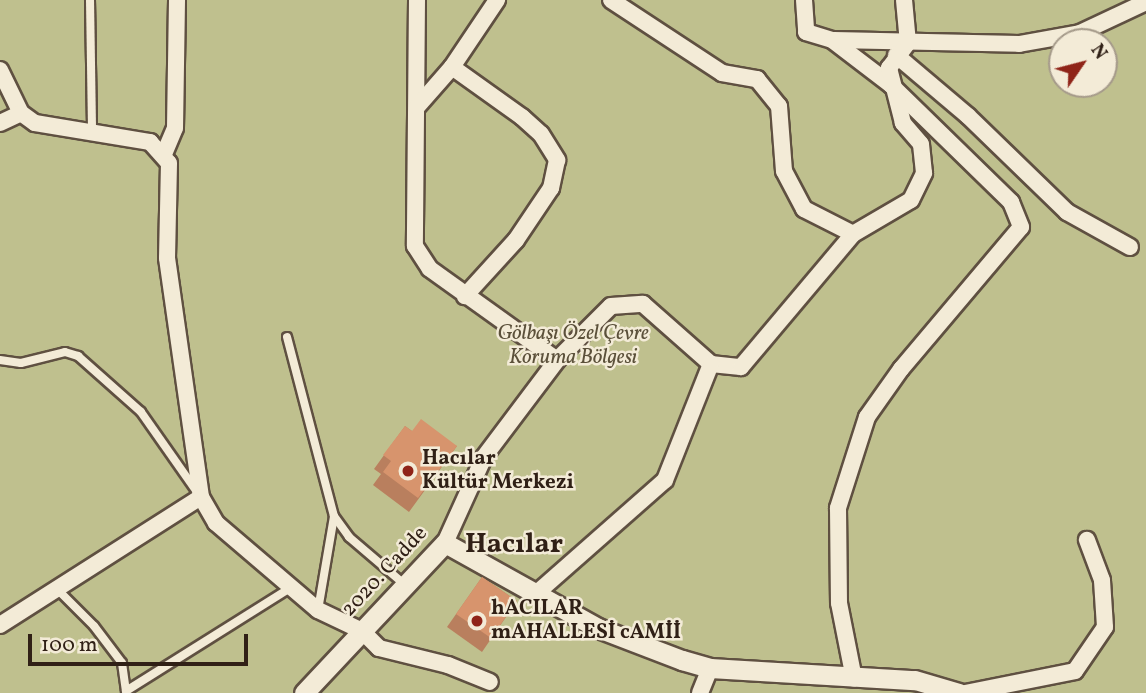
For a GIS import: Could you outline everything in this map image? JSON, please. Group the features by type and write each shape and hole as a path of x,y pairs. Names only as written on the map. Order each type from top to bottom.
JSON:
{"street":[{"path":"164,154 175,128 177,0"},
{"path":"417,0 415,246 430,269 557,360"},
{"path":"418,107 452,67 497,0"},
{"path":"611,0 722,73 757,79 779,106 784,171 804,209 853,234"},
{"path":"538,593 665,480 711,364 741,367 853,234 911,200 924,173 921,145 903,123 891,85 889,68 902,49 904,0"},
{"path":"804,1 806,32 832,40 902,49 1019,44 1080,33 1146,2"},
{"path":"832,40 891,85 1011,202 1021,227 901,369 867,417 838,508 839,603 855,686"},
{"path":"902,49 1067,212 1130,247"},
{"path":"452,67 522,117 541,134 557,160 551,188 516,240 465,296"},
{"path":"0,70 21,113 47,127 92,130 150,142 164,154 171,174 167,258 201,498 216,523 318,610 362,631 379,648 449,665 490,682"},
{"path":"0,123 21,113"},
{"name":"2020. Cadde","path":"304,693 445,543 484,457 557,360 611,306 621,302 643,304 711,364"},
{"path":"0,625 201,498"},
{"path":"965,693 1075,671 1105,626 1102,580 1087,540"},
{"path":"445,543 598,628 710,668 855,686 938,683 959,693"},
{"path":"700,693 710,668"}],"lane":[{"path":"90,0 92,130"},
{"path":"287,337 334,516 349,537 405,585"},
{"path":"0,360 21,363 65,352 78,356 141,412 201,498"},
{"path":"318,610 334,516"},
{"path":"57,589 94,626 122,663 126,692 290,588"}],"green space":[{"name":"Gölbaşı Özel Çevre Koruma Bölgesi","path":"0,0 1146,0 1146,693 0,693"}],"building":[{"name":"Hacılar Kültür Merkezi","path":"421,419 457,446 418,498 383,472 391,461 383,455 405,426 412,431"},
{"name":"hACILAR mAHALLESİ cAMİİ","path":"482,577 517,601 491,638 456,614"}],"place":[{"name":"Hacılar Kültür Merkezi","path":"408,471"},
{"name":"hACILAR mAHALLESİ cAMİİ","path":"477,621"}],"district":[{"name":"Hacılar","path":"514,545"}]}
